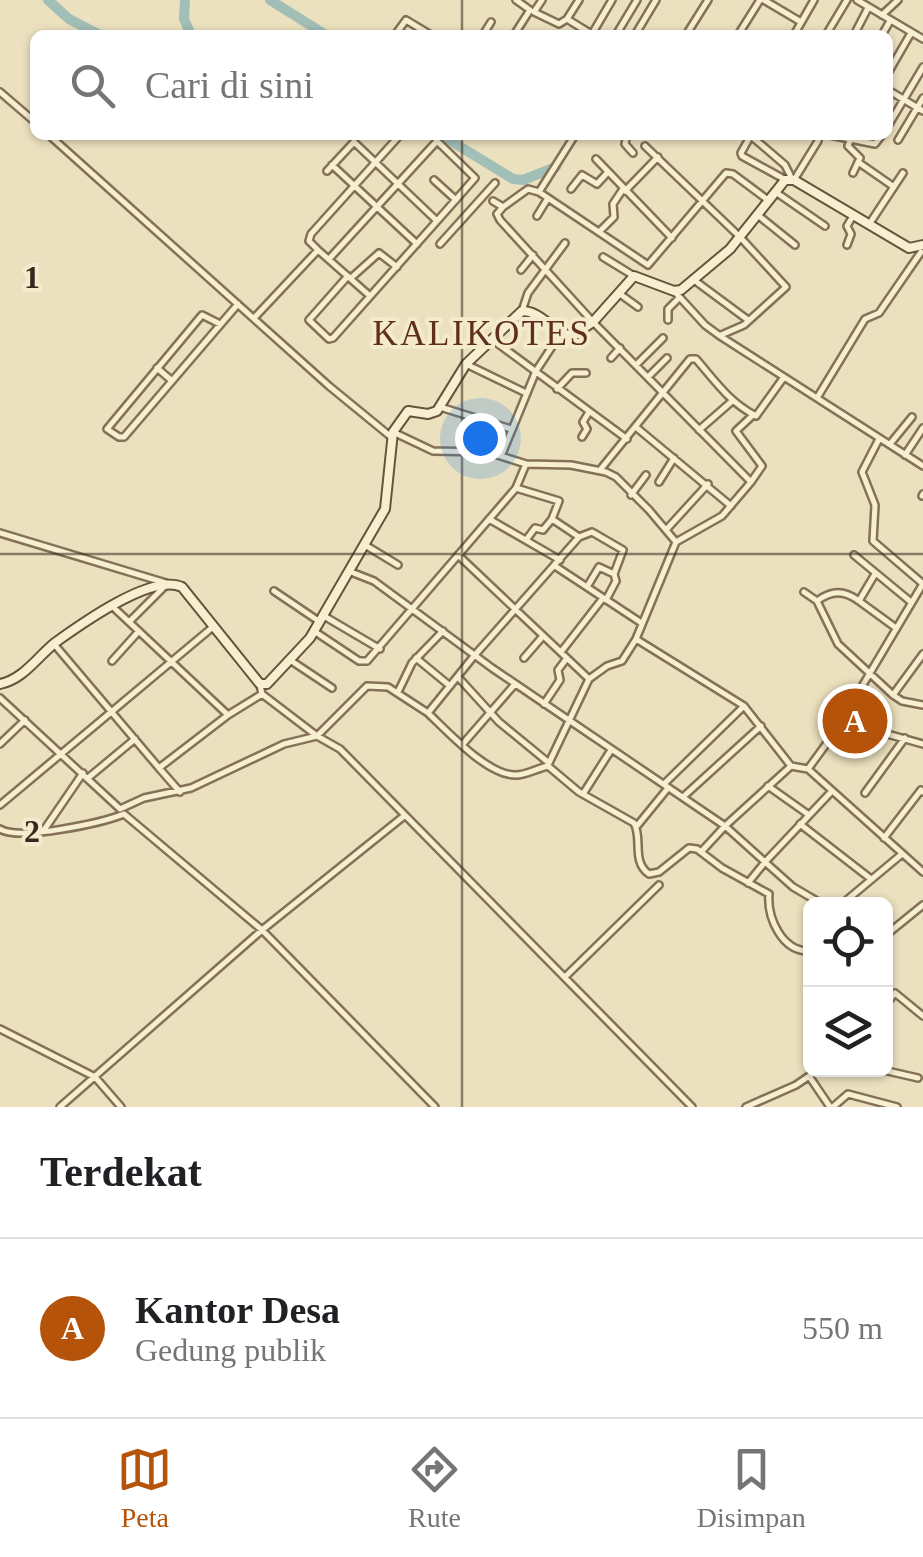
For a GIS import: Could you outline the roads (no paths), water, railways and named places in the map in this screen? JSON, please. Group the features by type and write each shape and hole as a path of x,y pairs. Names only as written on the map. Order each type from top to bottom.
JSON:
{"street":[{"path":"516,0 555,24 568,19 579,0"},
{"path":"517,30 542,0"},
{"path":"596,30 612,0"},
{"path":"619,30 638,0"},
{"path":"638,30 656,0"},
{"path":"689,30 708,0"},
{"path":"741,30 762,0 801,22"},
{"path":"797,30 814,0"},
{"path":"829,30 847,0"},
{"path":"857,0 923,39"},
{"path":"882,16 898,0"},
{"path":"857,30 868,8"},
{"path":"568,19 585,30"},
{"path":"399,30 406,20 420,30"},
{"path":"885,30 890,20"},
{"path":"486,30 491,22"},
{"path":"893,64 911,32"},
{"path":"893,118 923,66"},
{"path":"0,92 30,118"},
{"path":"893,93 920,109"},
{"path":"898,140 920,109 923,98"},
{"path":"56,140 328,386 392,434 432,452 502,454 526,464 600,470 616,477 676,542"},
{"path":"370,296 309,241 396,140"},
{"path":"435,140 474,178"},
{"path":"539,192 572,140"},
{"path":"626,140 633,153"},
{"path":"748,140 742,156 790,179 850,222 869,226 908,248 921,250 879,314 864,319 816,398"},
{"path":"757,140 785,165 790,179"},
{"path":"849,140 874,144 878,140"},
{"path":"849,140 860,157 853,173"},
{"path":"417,244 330,168 354,142 454,228"},
{"path":"329,259 437,142"},
{"path":"668,320 668,309 676,295 740,237 818,142"},
{"path":"645,146 786,287 748,320 720,336"},
{"path":"600,232 612,219 614,201 658,157"},
{"path":"596,158 672,238"},
{"path":"858,162 894,187"},
{"path":"397,267 379,252 349,277 309,320 310,324 332,339 370,296 397,267 440,219 481,170"},
{"path":"572,188 582,176 597,184 608,172"},
{"path":"751,482 593,322 498,217 504,206 528,189 539,192 649,265 700,200 728,172 768,200"},
{"path":"869,226 903,173"},
{"path":"434,180 456,200"},
{"path":"440,244 495,184"},
{"path":"774,191 825,226"},
{"path":"537,216 548,198"},
{"path":"493,200 504,206"},
{"path":"757,214 796,245"},
{"path":"848,245 850,222"},
{"path":"159,768 267,684 314,632 387,503 392,434 408,411 428,414 440,407 466,364 522,311 524,300 565,243"},
{"path":"255,317 318,250"},
{"path":"521,270 533,255"},
{"path":"603,257 676,295 720,336 923,466"},
{"path":"522,311 533,312 561,333 572,336 593,322 634,276"},
{"path":"694,280 748,320"},
{"path":"618,292 638,307"},
{"path":"220,324 202,315 107,429 119,438 124,437 238,304"},
{"path":"502,454 536,371 561,333"},
{"path":"491,338 627,439"},
{"path":"636,364 664,338"},
{"path":"611,358 620,348"},
{"path":"648,376 667,358"},
{"path":"600,470 694,358 732,402 753,415"},
{"path":"466,364 526,393"},
{"path":"156,368 171,380"},
{"path":"558,389 572,372 586,373"},
{"path":"0,828 10,834 44,830 122,812 144,798 180,792 270,749 318,736 367,686 382,686 398,693 494,768 510,774 548,764 590,679 622,661 636,639 676,542 713,524 762,466 736,430 758,415 784,377"},
{"path":"699,430 732,402"},
{"path":"440,407 511,429"},
{"path":"582,437 587,429 583,422 589,412"},
{"path":"890,444 912,417"},
{"path":"637,428 731,507"},
{"path":"905,455 923,428"},
{"path":"808,769 835,732 922,586 874,544 875,505 862,472 880,439"},
{"path":"659,482 674,458"},
{"path":"314,632 363,662 380,649 516,488 526,464"},
{"path":"631,495 646,475"},
{"path":"666,530 708,484"},
{"path":"516,488 558,501 543,530 535,528 526,540"},
{"path":"552,518 580,537"},
{"path":"489,519 526,540 641,622"},
{"path":"428,713 580,537 592,532 623,550 614,574 616,581 564,655 558,671 560,680 544,704"},
{"path":"0,533 182,587 261,689 318,736 340,748 692,1107"},
{"path":"365,545 398,565"},
{"path":"458,555 590,679"},
{"path":"854,555 912,602"},
{"path":"587,587 598,567 614,574"},
{"path":"351,572 374,581 474,656 725,826 792,886 810,897"},
{"path":"859,601 875,574"},
{"path":"0,684 18,678 54,644 112,606 168,584"},
{"path":"129,622 168,584"},
{"path":"274,592 380,649"},
{"path":"804,592 817,601 838,644 893,695 923,705"},
{"path":"817,601 844,592 896,628"},
{"path":"112,606 228,715"},
{"path":"0,805 214,626"},
{"path":"398,693 416,658 443,631"},
{"path":"112,662 139,632"},
{"path":"524,658 543,636"},
{"path":"636,639 744,706 791,766 808,769 923,872"},
{"path":"54,644 180,792"},
{"path":"893,695 923,654"},
{"path":"416,658 450,686"},
{"path":"290,660 332,688"},
{"path":"458,676 492,714 583,794 637,826"},
{"path":"462,745 516,684"},
{"path":"0,698 122,812 262,930 435,1107"},
{"path":"744,706 666,786 637,826 638,858 649,874 659,872 689,848 701,852 769,895 768,910 785,941 803,950"},
{"path":"0,744 25,720"},
{"path":"683,797 760,726"},
{"path":"835,732 861,740 884,734 923,744"},
{"path":"865,792 905,738"},
{"path":"44,830 85,775 135,739"},
{"path":"583,794 610,750"},
{"path":"701,852 791,766"},
{"path":"768,786 808,815"},
{"path":"884,838 922,790"},
{"path":"748,883 832,792"},
{"path":"60,1107 262,930 404,816"},
{"path":"800,824 871,878"},
{"path":"850,897 902,854"},
{"path":"565,977 659,884"},
{"path":"893,930 923,905"},
{"path":"889,987 923,1016"},
{"path":"0,1029 95,1077 121,1107"},
{"path":"893,1072 918,1078"},
{"path":"746,1107 807,1077"},
{"path":"810,1077 831,1107 848,1094 897,1107"}],"waterway":[{"path":"48,0 69,19 90,30"},
{"path":"185,0 184,19 189,30"},
{"path":"270,0 318,30"},
{"path":"449,140 513,179 523,180 556,167"}],"place":[{"name":"Kantor Desa","path":"855,721"}],"district":[{"name":"KALIKOTES","path":"482,333"}]}
